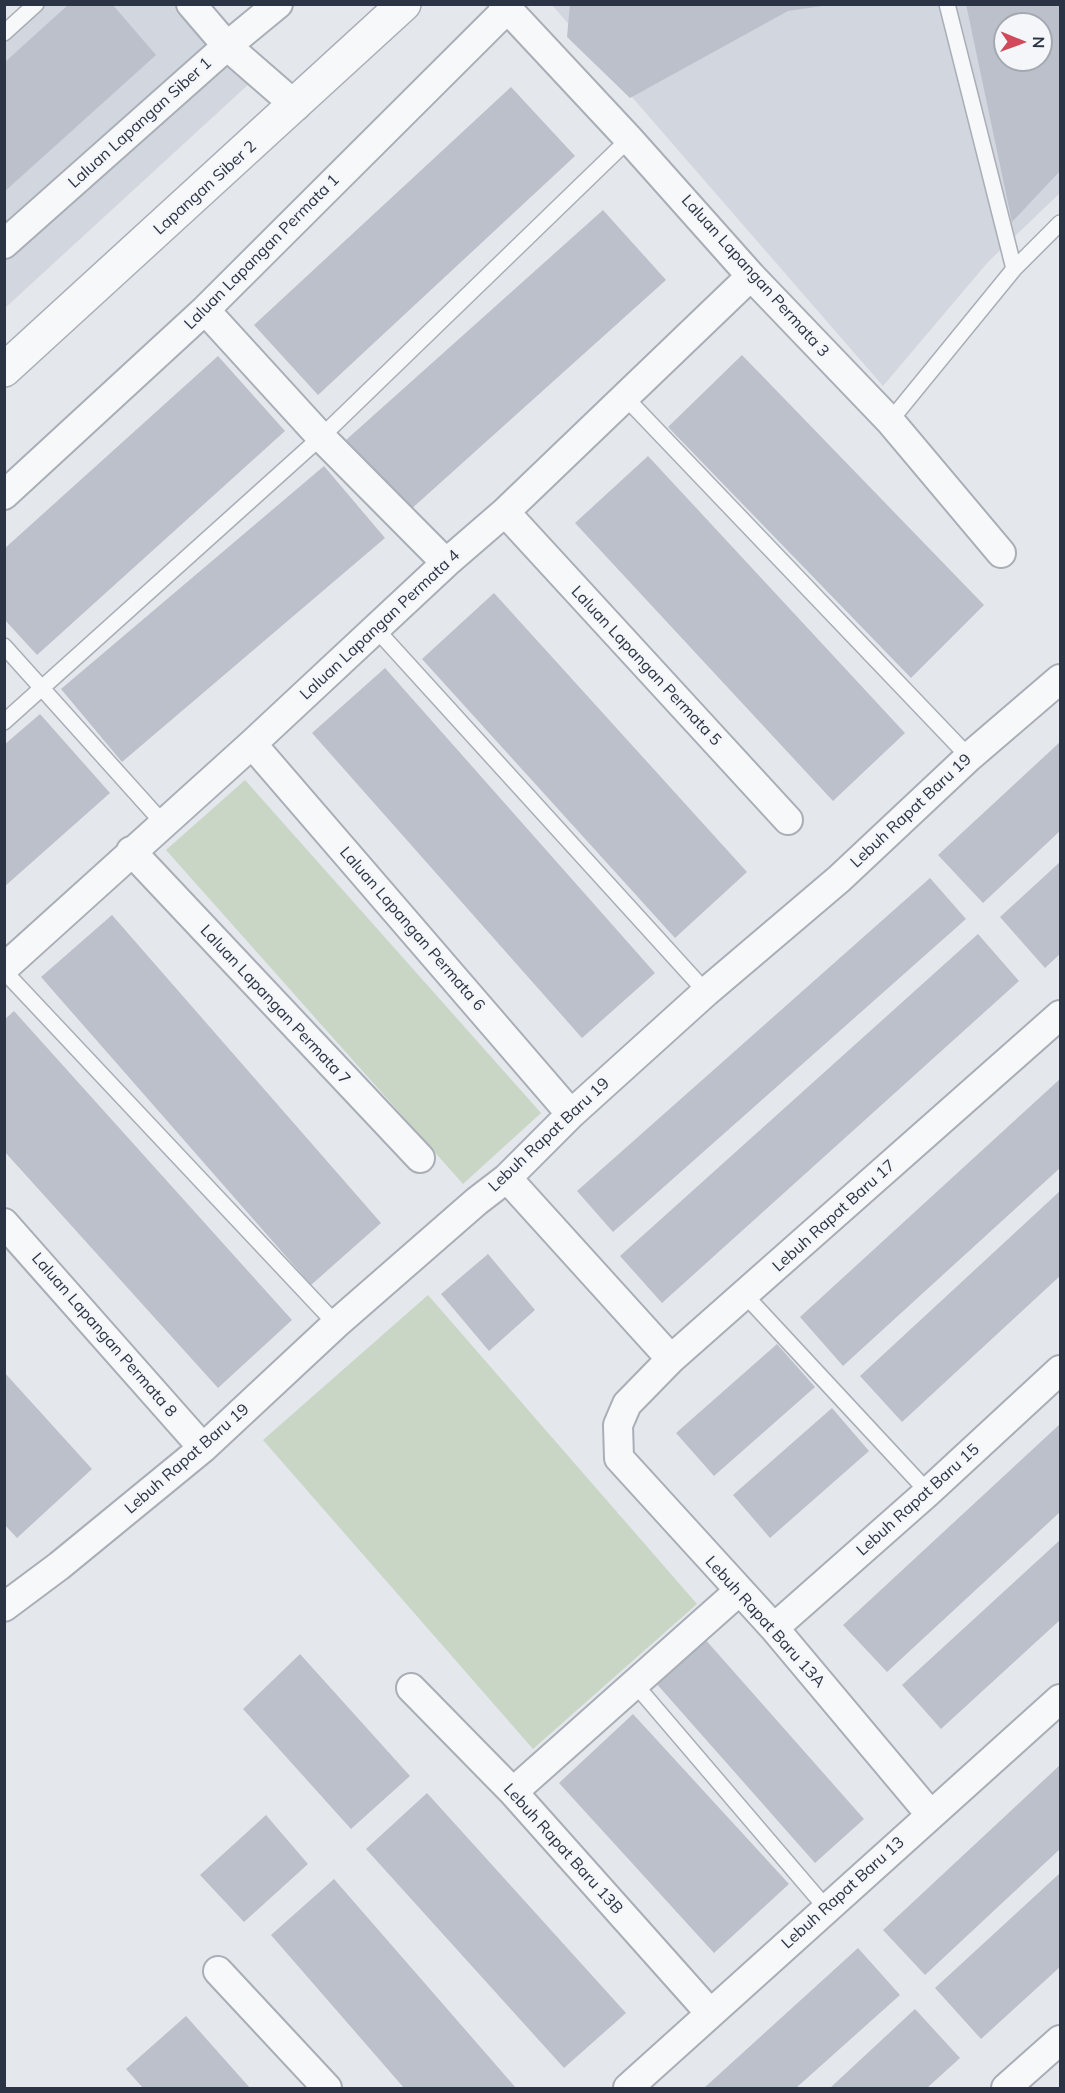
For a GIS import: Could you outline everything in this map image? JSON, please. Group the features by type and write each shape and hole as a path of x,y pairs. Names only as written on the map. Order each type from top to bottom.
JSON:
{"street":[{"path":"191,4 227,46 296,106"},
{"name":"Laluan Lapangan Siber 1","path":"5,242 227,46 278,4"},
{"name":"Lapangan Siber 2","path":"4,370 296,106 404,4"},
{"name":"Laluan Lapangan Permata 3","path":"508,6 751,276 890,421 1001,553"},
{"name":"Laluan Lapangan Permata 1","path":"4,495 205,310 508,6"},
{"name":"Laluan Lapangan Permata 4","path":"4,969 131,851 252,744 446,563 505,512 751,276"},
{"path":"205,310 321,437 446,563"},
{"name":"Laluan Lapangan Permata 5","path":"505,512 788,820"},
{"name":"Lebuh Rapat Baru 19","path":"4,1607 59,1566 203,1448 336,1323 477,1201 507,1178 571,1114 706,992 839,879 969,757 1060,679"},
{"name":"Laluan Lapangan Permata 6","path":"252,744 571,1114"},
{"name":"Laluan Lapangan Permata 7","path":"131,851 420,1158"},
{"name":"Lebuh Rapat Baru 17","path":"618,1425 627,1404 671,1359 1060,1015"},
{"path":"507,1178 671,1359"},
{"name":"Laluan Lapangan Permata 8","path":"4,1223 203,1448"},
{"name":"Lebuh Rapat Baru 15","path":"774,1628 928,1492 1060,1370"},
{"name":"Lebuh Rapat Baru 13A","path":"618,1425 620,1458 774,1628 930,1814"},
{"path":"513,1792 739,1592"},
{"name":"Lebuh Rapat Baru 13B","path":"411,1688 513,1792 710,2013"},
{"name":"Lebuh Rapat Baru 13","path":"628,2088 1060,1699"},
{"path":"218,1971 327,2088"},
{"path":"1006,2088 1060,2040"}],"lane":[{"path":"4,33 36,4"},
{"path":"947,4 1014,269"},
{"path":"4,722 321,437 629,139"},
{"path":"890,421 1014,269 1060,223"},
{"path":"624,396 969,757"},
{"path":"375,628 706,992"},
{"path":"4,646 163,823"},
{"path":"4,969 336,1323"},
{"path":"746,1295 928,1492"},
{"path":"634,1683 827,1909"}],"shaded area":[{"path":"41,5 178,5 250,83 5,308 4,37"},
{"path":"552,5 1060,5 1060,193 988,262 883,386"}],"green space":[{"path":"245,780 541,1113 463,1184 166,850"},
{"path":"428,1295 697,1604 533,1749 263,1440"}],"building":[{"path":"69,4 112,4 156,55 4,192 4,63"},
{"path":"570,4 822,4 822,6 788,11 630,98 567,37"},
{"path":"966,4 1060,4 1060,171 1012,222"},
{"path":"511,87 575,156 318,395 254,325"},
{"path":"603,210 666,280 409,511 346,440"},
{"path":"742,355 984,605 911,678 668,427"},
{"path":"218,356 285,431 37,655 4,619 4,549"},
{"path":"648,456 905,733 833,801 575,523"},
{"path":"324,466 385,538 122,762 61,689"},
{"path":"494,593 747,872 675,938 422,659"},
{"path":"385,668 655,973 582,1038 312,733"},
{"path":"40,714 110,793 4,887 4,745"},
{"path":"1060,742 1060,831 983,903 938,855"},
{"path":"1060,862 1060,954 1045,968 1000,917"},
{"path":"930,878 966,919 613,1232 577,1191"},
{"path":"112,915 381,1223 311,1285 41,977"},
{"path":"978,934 1019,981 662,1303 620,1256"},
{"path":"14,1011 292,1320 218,1388 4,1151 4,1020"},
{"path":"1060,1079 1060,1168 843,1366 800,1317"},
{"path":"1060,1191 1060,1276 902,1422 860,1376"},
{"path":"488,1254 535,1310 489,1351 441,1294"},
{"path":"777,1344 815,1387 714,1476 676,1433"},
{"path":"4,1372 92,1469 17,1538 4,1524"},
{"path":"832,1408 869,1451 770,1538 733,1495"},
{"path":"1060,1424 1060,1512 887,1672 843,1625"},
{"path":"1060,1540 1060,1620 941,1729 902,1685"},
{"path":"704,1638 864,1819 815,1863 655,1682"},
{"path":"300,1654 410,1776 351,1829 243,1709"},
{"path":"633,1714 789,1884 714,1953 559,1783"},
{"path":"1060,1765 1060,1849 925,1975 883,1930"},
{"path":"427,1793 626,2013 564,2068 366,1849"},
{"path":"266,1815 308,1864 244,1922 200,1875"},
{"path":"1060,1873 1060,1967 981,2039 935,1988"},
{"path":"334,1879 516,2088 404,2088 271,1935"},
{"path":"858,1948 900,1995 796,2088 704,2088"},
{"path":"915,2009 960,2058 927,2088 830,2088"},
{"path":"186,2016 250,2088 143,2088 126,2069"}]}
